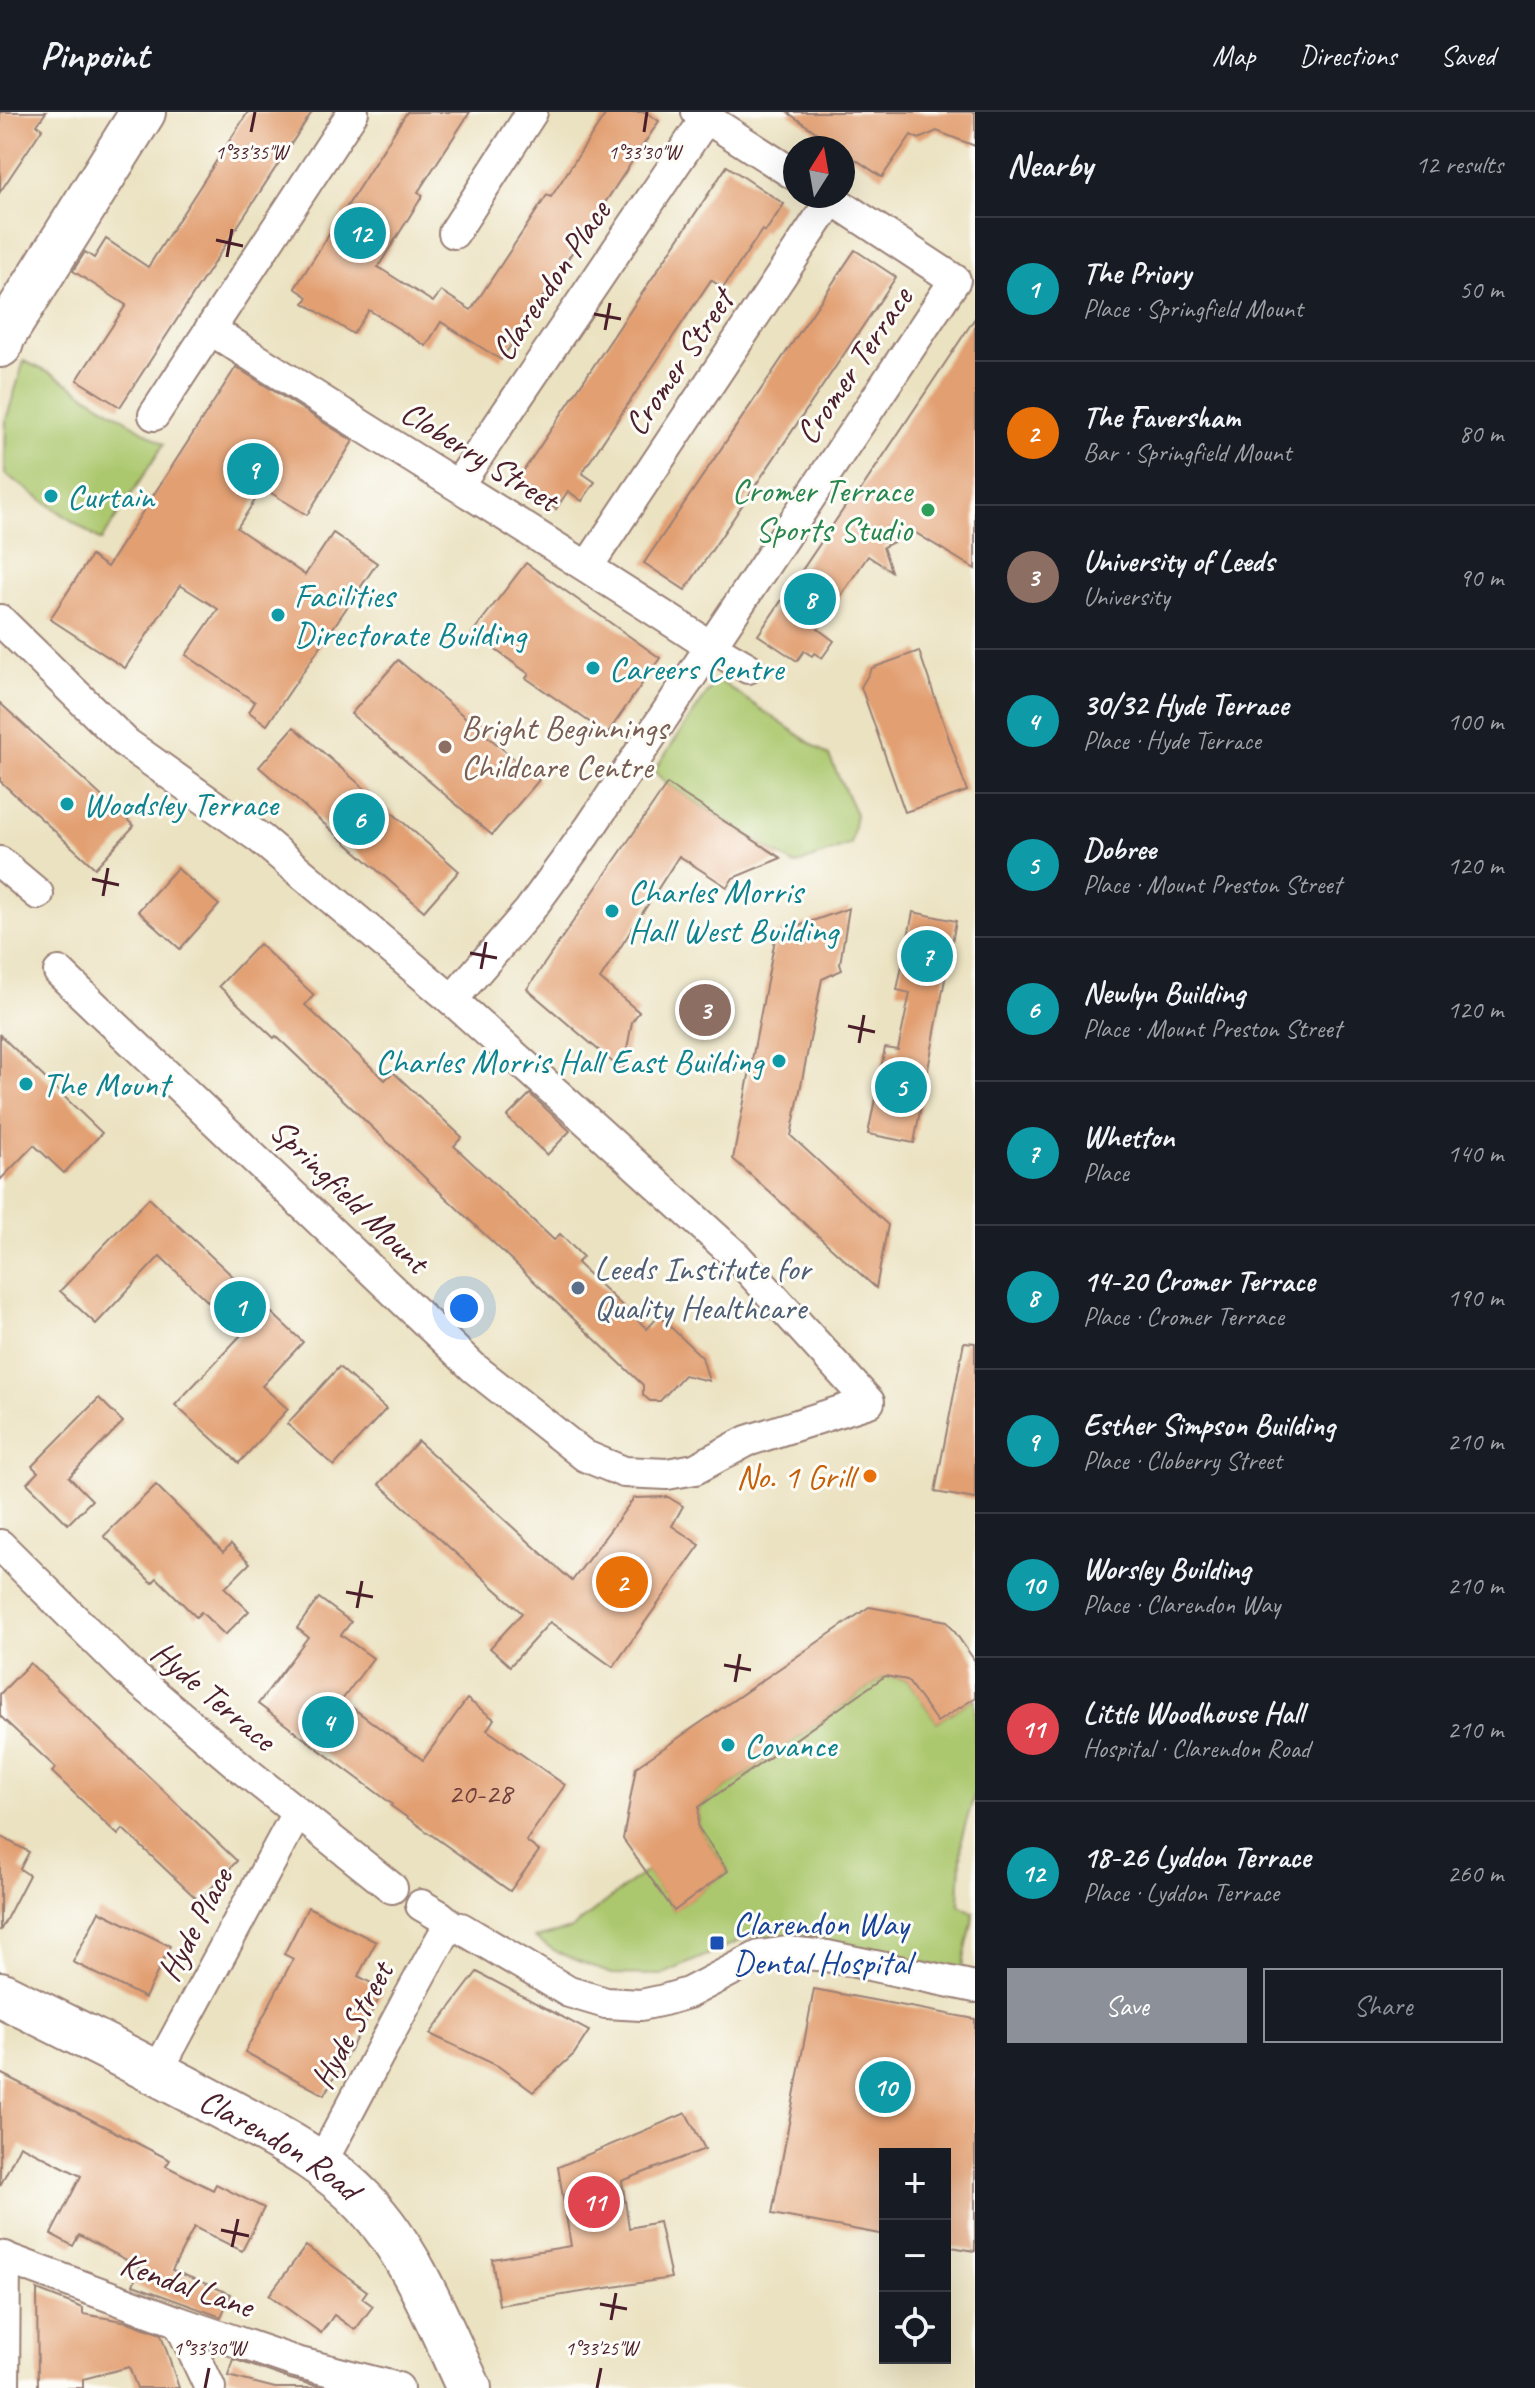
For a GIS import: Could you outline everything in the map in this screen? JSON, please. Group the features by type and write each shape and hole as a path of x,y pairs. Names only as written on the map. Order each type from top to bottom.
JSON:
{"street":[{"path":"0,345 143,112"},
{"path":"154,415 353,112"},
{"path":"454,233 532,112"},
{"path":"702,115 783,167"},
{"name":"Clarendon Place","path":"458,485 702,115"},
{"name":"Cromer Street","path":"588,566 822,208"},
{"name":"Cromer Terrace","path":"452,1000 529,911 591,826 955,280 844,208"},
{"name":"Cloberry Street","path":"210,329 748,668"},
{"path":"0,620 126,743 261,839 452,1000"},
{"path":"0,862 38,894"},
{"name":"Springfield Mount","path":"59,972 474,1368 585,1456 624,1472 667,1474 695,1469 747,1441 869,1402 736,1256 452,1000"},
{"name":"Hyde Terrace","path":"0,1545 125,1669 392,1888"},
{"name":"Hyde Place","path":"157,2072 297,1813"},
{"path":"421,1905 453,1927 461,1928 569,1992 606,2003 641,2005 664,2000 688,1993 759,1956 787,1952 827,1956 975,1987"},
{"name":"Hyde Street","path":"321,2163 445,1932 453,1927"},
{"name":"Clarendon Road","path":"0,1994 157,2072 321,2163 365,2203 394,2240 416,2278 459,2386"},
{"path":"2,2256 4,2388"},
{"name":"Kendal Lane","path":"2,2256 296,2362 398,2388"},
{"path":"179,2322 210,2388"}],"green space":[{"path":"24,361 56,376 164,444 101,541 5,474 6,420"},
{"path":"717,679 829,756 856,814 851,844 795,865 667,784 654,771"},
{"path":"885,1676 907,1680 937,1722 975,1698 975,1792 962,1836 959,1905 973,1912 961,1971 824,1942 751,1936 661,1975 611,1974 559,1953 535,1938 571,1929 646,1871 674,1910 728,1871 698,1827 699,1807"}],"building":[{"path":"0,112 46,112 37,125 42,129 0,192"},
{"path":"248,112 312,112 120,407 77,380 126,305 73,271 85,252 94,258 106,239 148,267"},
{"path":"407,112 470,112 418,192 423,195 378,267 433,302 441,291 471,310 547,195 551,197 607,112 645,112 659,121 501,360 441,322 426,346 369,310 353,334 304,303 308,297 295,288"},
{"path":"787,112 975,112 975,146 937,131 919,139 911,135 882,177 855,159 855,136 822,136"},
{"path":"727,166 783,203 723,288 711,280 582,473 595,482 582,501 568,491 556,509 516,482"},
{"path":"855,250 896,277 685,590 644,563"},
{"path":"975,318 975,569 914,532 883,547 891,571 868,556 818,629 834,641 822,658 804,651 797,661 758,635 851,498 854,500"},
{"path":"236,367 353,441 307,515 263,488 237,528 305,575 333,533 377,563 267,725 249,712 255,702 186,655 218,609 180,585 125,668 50,619 91,556 107,567"},
{"name":"Careers Centre","path":"526,563 660,658 607,734 526,678 529,674 472,633"},
{"path":"919,651 967,791 905,812 861,687 872,668"},
{"name":"Bright Beginnings Childcare Centre","path":"398,660 539,780 492,835 351,714"},
{"name":"Woodsley Terrace","path":"0,703 134,826 95,868 0,781"},
{"path":"294,727 459,871 424,911 259,767"},
{"name":"Charles Morris Hall West Building","path":"667,784 781,858 733,878 727,887 679,856 600,979 639,1012 632,1022 623,1071 527,989"},
{"path":"177,868 219,905 180,949 138,911"},
{"name":"Charles Morris Hall East Building","path":"849,908 840,964 842,970 822,979 791,1136 888,1225 876,1288 733,1159 776,934"},
{"path":"913,912 956,921 914,1143 868,1134 885,1048 898,1050 910,993 897,990"},
{"path":"259,944 314,995 305,1005 385,1080 393,1072 462,1137 454,1146 554,1240 560,1234 583,1257 577,1263 647,1329 659,1316 702,1357 709,1381 684,1375 660,1401 650,1401 643,1395 643,1385 276,1036 274,1038 219,986"},
{"name":"The Mount","path":"0,1035 102,1133 64,1173 34,1145 0,1180"},
{"path":"530,1094 570,1131 547,1155 507,1117"},
{"path":"149,1198 303,1342 262,1386 288,1409 239,1463 175,1405 242,1334 160,1256 96,1324 60,1291"},
{"path":"964,1342 975,1343 975,1499 935,1492"},
{"path":"339,1367 386,1409 334,1466 287,1424"},
{"path":"99,1398 123,1422 69,1477 92,1500 68,1524 27,1483 38,1472 32,1466"},
{"path":"418,1441 572,1581 634,1498 668,1497 683,1506 672,1526 700,1545 613,1667 550,1622 510,1666 490,1648 522,1613 379,1484"},
{"path":"156,1485 223,1552 231,1544 250,1563 225,1588 249,1611 225,1635 201,1612 196,1617 157,1578 152,1583 104,1536"},
{"path":"319,1598 351,1622 341,1635 373,1658 342,1700 423,1760 467,1699 494,1719 487,1730 565,1785 526,1841 539,1851 510,1891 391,1806 258,1704 308,1637 297,1628"},
{"name":"Covance","path":"869,1607 947,1621 975,1661 975,1698 937,1722 907,1680 885,1676 699,1807 698,1827 728,1871 674,1911 623,1839 636,1767"},
{"path":"30,1663 237,1861 199,1901 123,1829 118,1835 52,1772 56,1768 0,1716 0,1694"},
{"path":"0,1836 29,1852 20,1869 29,1875 0,1931"},
{"path":"308,1907 376,1942 358,1976 384,1990 324,2095 245,2052 293,1959 284,1954"},
{"path":"99,1911 170,1946 145,1998 73,1962"},
{"path":"477,1972 589,2031 574,2054 533,2092 498,2066 430,2034"},
{"path":"814,1989 975,2019 975,2251 951,2247 951,2148 879,2148 879,2234 772,2214"},
{"path":"0,2073 170,2160 166,2166 213,2190 216,2184 264,2208 242,2251 194,2227 172,2270 231,2294 221,2317 133,2285 140,2267 79,2235 73,2246 51,2234 81,2176 20,2145 0,2186"},
{"path":"686,2113 705,2149 622,2181 629,2228 659,2222 671,2278 499,2305 492,2259 571,2246 558,2167"},
{"path":"306,2246 367,2291 362,2298 373,2306 355,2330 334,2315 321,2333 269,2295"},
{"path":"37,2290 83,2308 83,2314 128,2322 161,2334 179,2388 137,2388 129,2367 83,2379 83,2388 38,2388"},
{"path":"233,2359 325,2388 275,2388 228,2376"}],"place":[{"name":"18-26 Lyddon Terrace","path":"360,233"},
{"name":"Esther Simpson Building","path":"253,469"},
{"name":"Curtain","path":"51,496"},
{"name":"Cromer Terrace Sports Studio","path":"928,510"},
{"name":"14-20 Cromer Terrace","path":"810,599"},
{"name":"Facilities Directorate Building","path":"278,615"},
{"name":"Careers Centre","path":"593,668"},
{"name":"Bright Beginnings Childcare Centre","path":"445,747"},
{"name":"Woodsley Terrace","path":"67,804"},
{"name":"Newlyn Building","path":"359,819"},
{"name":"Charles Morris Hall West Building","path":"612,911"},
{"name":"Whetton","path":"927,956"},
{"name":"University of Leeds","path":"705,1010"},
{"name":"Charles Morris Hall East Building","path":"779,1061"},
{"name":"The Mount","path":"26,1084"},
{"name":"Dobree","path":"901,1087"},
{"name":"Leeds Institute for Quality Healthcare","path":"578,1288"},
{"name":"The Priory","path":"240,1307"},
{"name":"No. 1 Grill","path":"870,1476"},
{"name":"The Faversham","path":"622,1582"},
{"name":"30/32 Hyde Terrace","path":"328,1722"},
{"name":"Covance","path":"728,1745"},
{"name":"Clarendon Way Dental Hospital","path":"717,1943"},
{"name":"Worsley Building","path":"885,2087"},
{"name":"Little Woodhouse Hall","path":"594,2202"}]}
